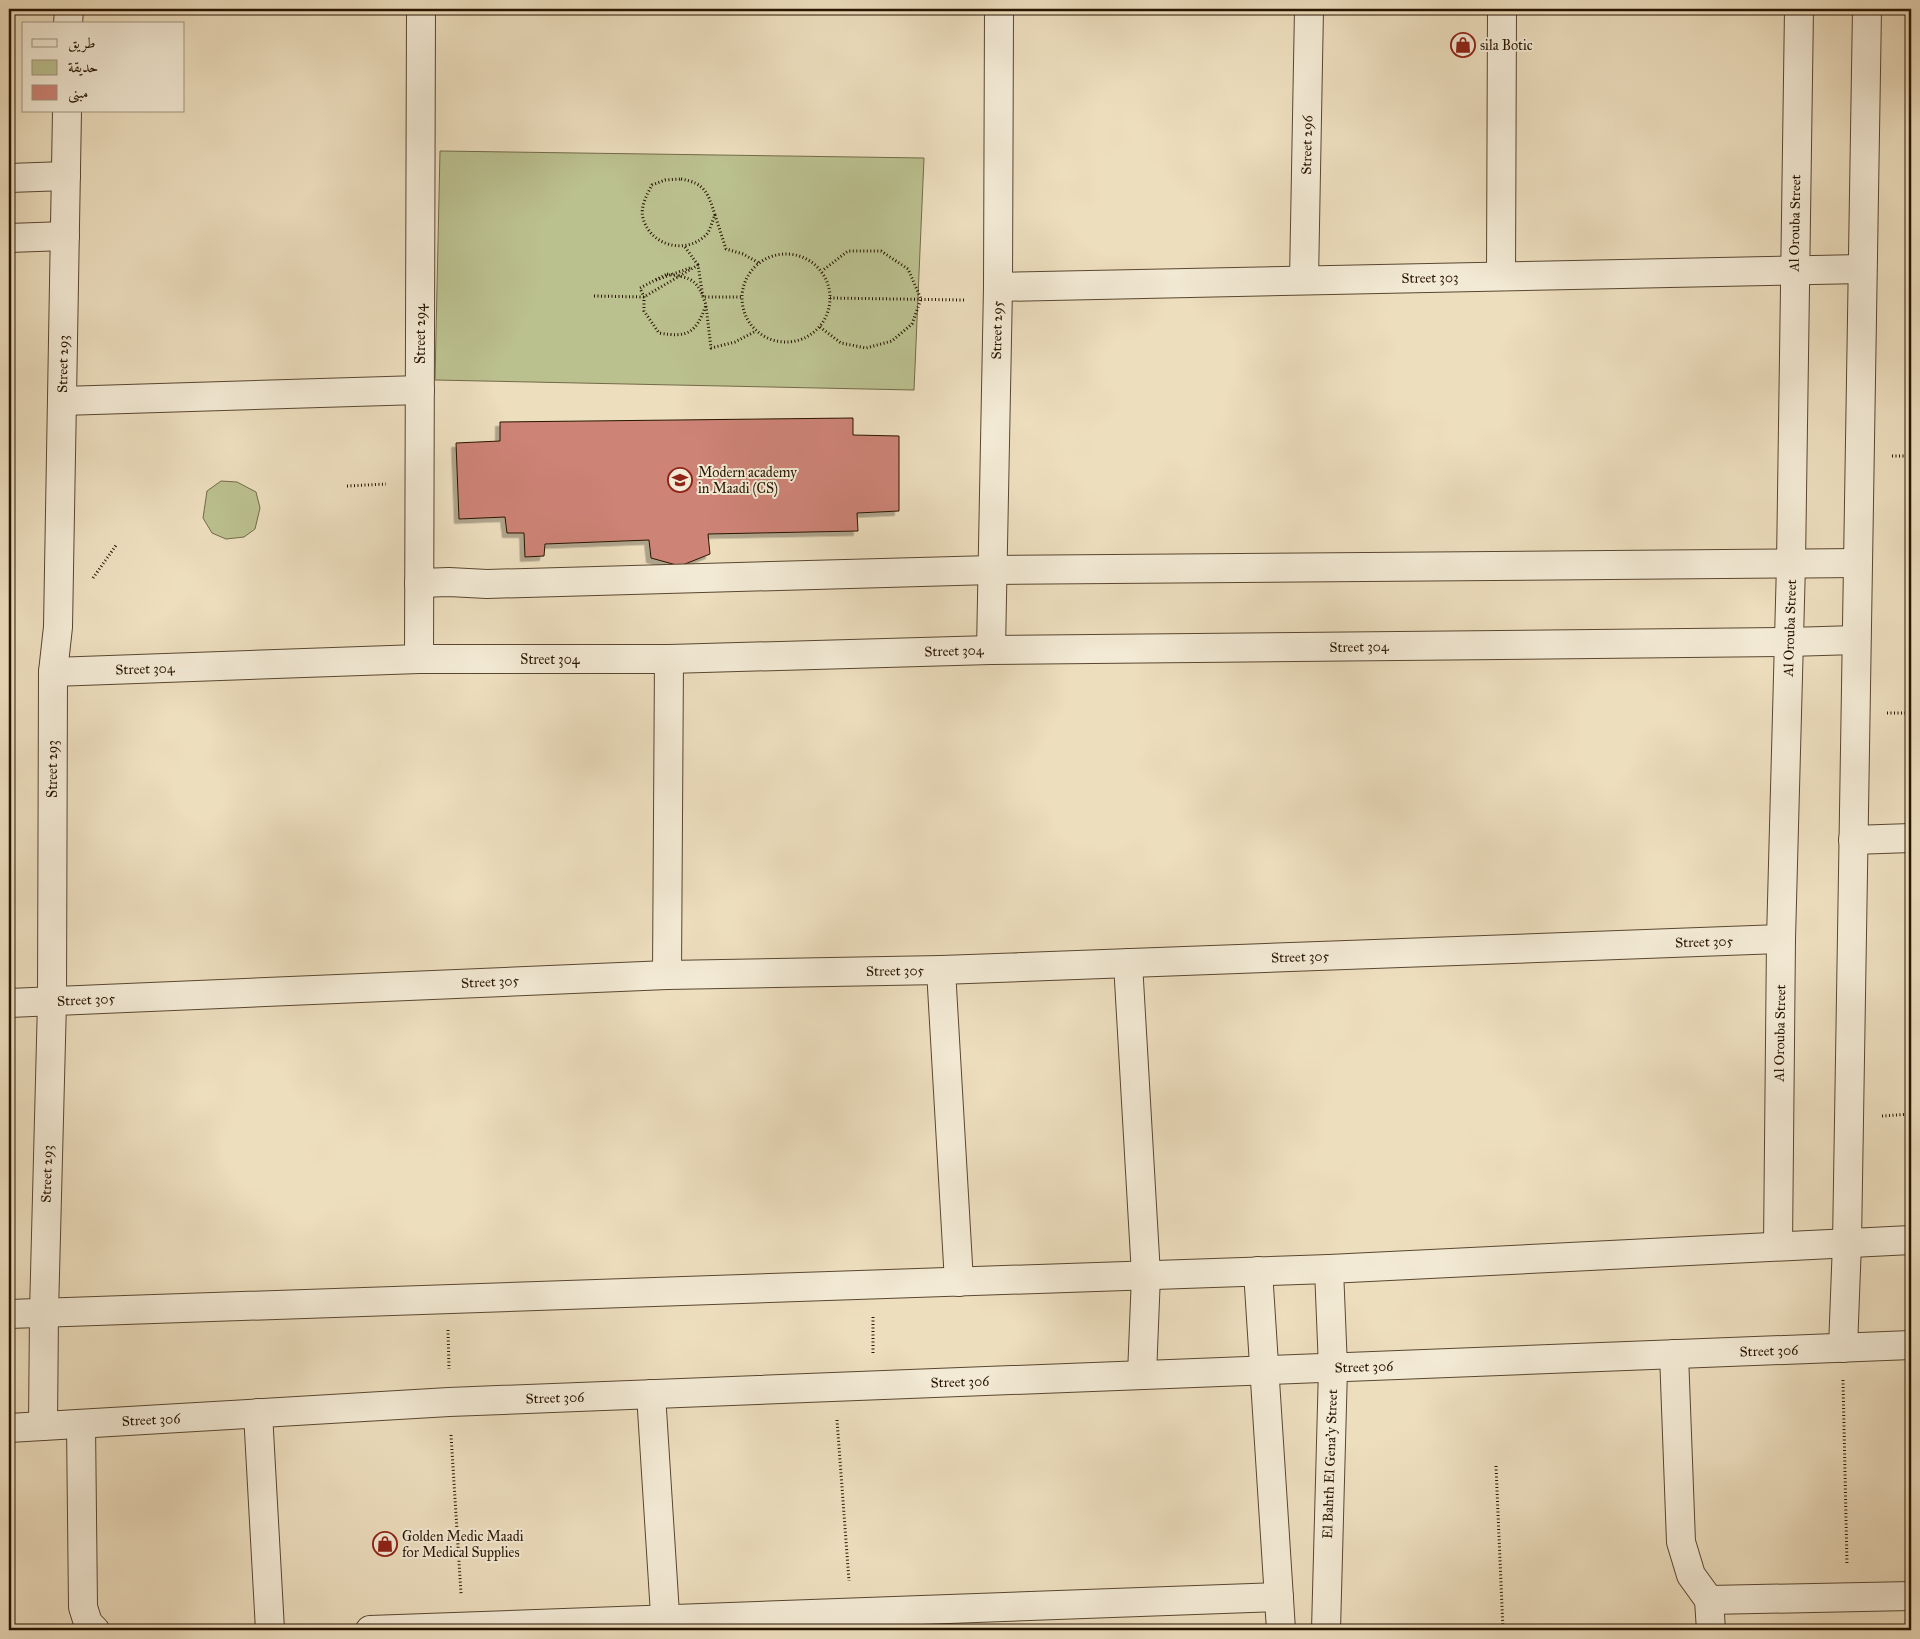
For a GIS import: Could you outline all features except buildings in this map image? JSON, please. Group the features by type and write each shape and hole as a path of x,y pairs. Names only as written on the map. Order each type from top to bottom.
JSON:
{"street":[{"path":"68,22 69,9"},
{"name":"Street 294","path":"419,659 421,9"},
{"name":"Street 295","path":"991,650 998,294 999,9"},
{"name":"Street 296","path":"1304,280 1309,9"},
{"path":"1501,276 1502,9"},
{"name":"Al Orouba Street","path":"1778,1246 1781,939 1792,564 1794,270 1799,9"},
{"path":"1843,1348 1847,1243 1867,9"},
{"name":"Street 293","path":"43,1426 52,1002 53,672 58,627 67,112"},
{"path":"9,178 66,176"},
{"path":"9,238 64,236"},
{"name":"Street 303","path":"998,294 1304,280 1862,269"},
{"path":"62,401 420,390"},
{"path":"419,583 487,584 992,570 1857,564"},
{"name":"Street 304","path":"53,672 419,659 669,659 991,650 1856,640"},
{"path":"667,975 669,659"},
{"path":"1853,840 1911,838"},
{"name":"Street 305","path":"9,1003 667,975 941,970 1781,939"},
{"path":"1128,963 1146,1275 1142,1375"},
{"path":"941,970 959,1282"},
{"path":"9,1314 1330,1269 1911,1240"},
{"name":"El Bahth El Gena'y Street","path":"1326,1630 1333,1368 1330,1269"},
{"path":"1258,1271 1280,1597 1280,1630"},
{"name":"Street 306","path":"9,1428 449,1402 1911,1345"},
{"path":"1674,1354 1681,1542 1691,1575 1710,1600 1711,1630"},
{"path":"651,1394 666,1625"},
{"path":"258,1413 270,1630"},
{"path":"81,1424 83,1608 88,1623 96,1630"},
{"path":"1710,1600 1911,1596"},
{"path":"370,1630 852,1621 1280,1597"}],"path":[{"path":"715,215 706,236 685,247 667,245 653,235 643,217 644,200 652,184 680,178 694,181 709,195 726,249 743,254 759,263"},
{"path":"685,247 698,265 703,297"},
{"path":"820,327 841,343 866,348 892,341 912,324 921,299 908,268 881,251 848,251 822,271"},
{"path":"785,253 799,255 811,261 822,271 828,284 830,298 828,313 820,327 809,336 796,341 782,343 768,339 756,331 748,321 743,310 743,284 749,272 759,263 771,256 785,253"},
{"path":"651,282 698,265"},
{"path":"594,296 644,297 698,265"},
{"path":"706,305 700,321 692,330 676,336 659,332 644,311 644,297 640,288 667,274 685,277 696,282 706,305 711,348 735,342 756,331"},
{"path":"830,298 921,299 998,294"},
{"path":"703,297 742,298"},
{"path":"347,486 420,483"},
{"path":"873,1284 873,1386"},
{"path":"447,1299 456,1628"},
{"path":"1843,1348 1848,1597"},
{"path":"834,1387 852,1621"},
{"path":"1496,1466 1504,1630"}],"green space":[{"path":"440,151 924,158 914,390 435,380"},
{"path":"221,481 237,482 256,492 260,508 255,529 244,537 226,539 212,533 203,518 207,491"}],"place":[{"name":"sila Botic","path":"1463,45"},
{"name":"Modern academy in Maadi (CS)","path":"680,480"},
{"name":"Golden Medic Maadi for Medical Supplies","path":"385,1544"}]}
